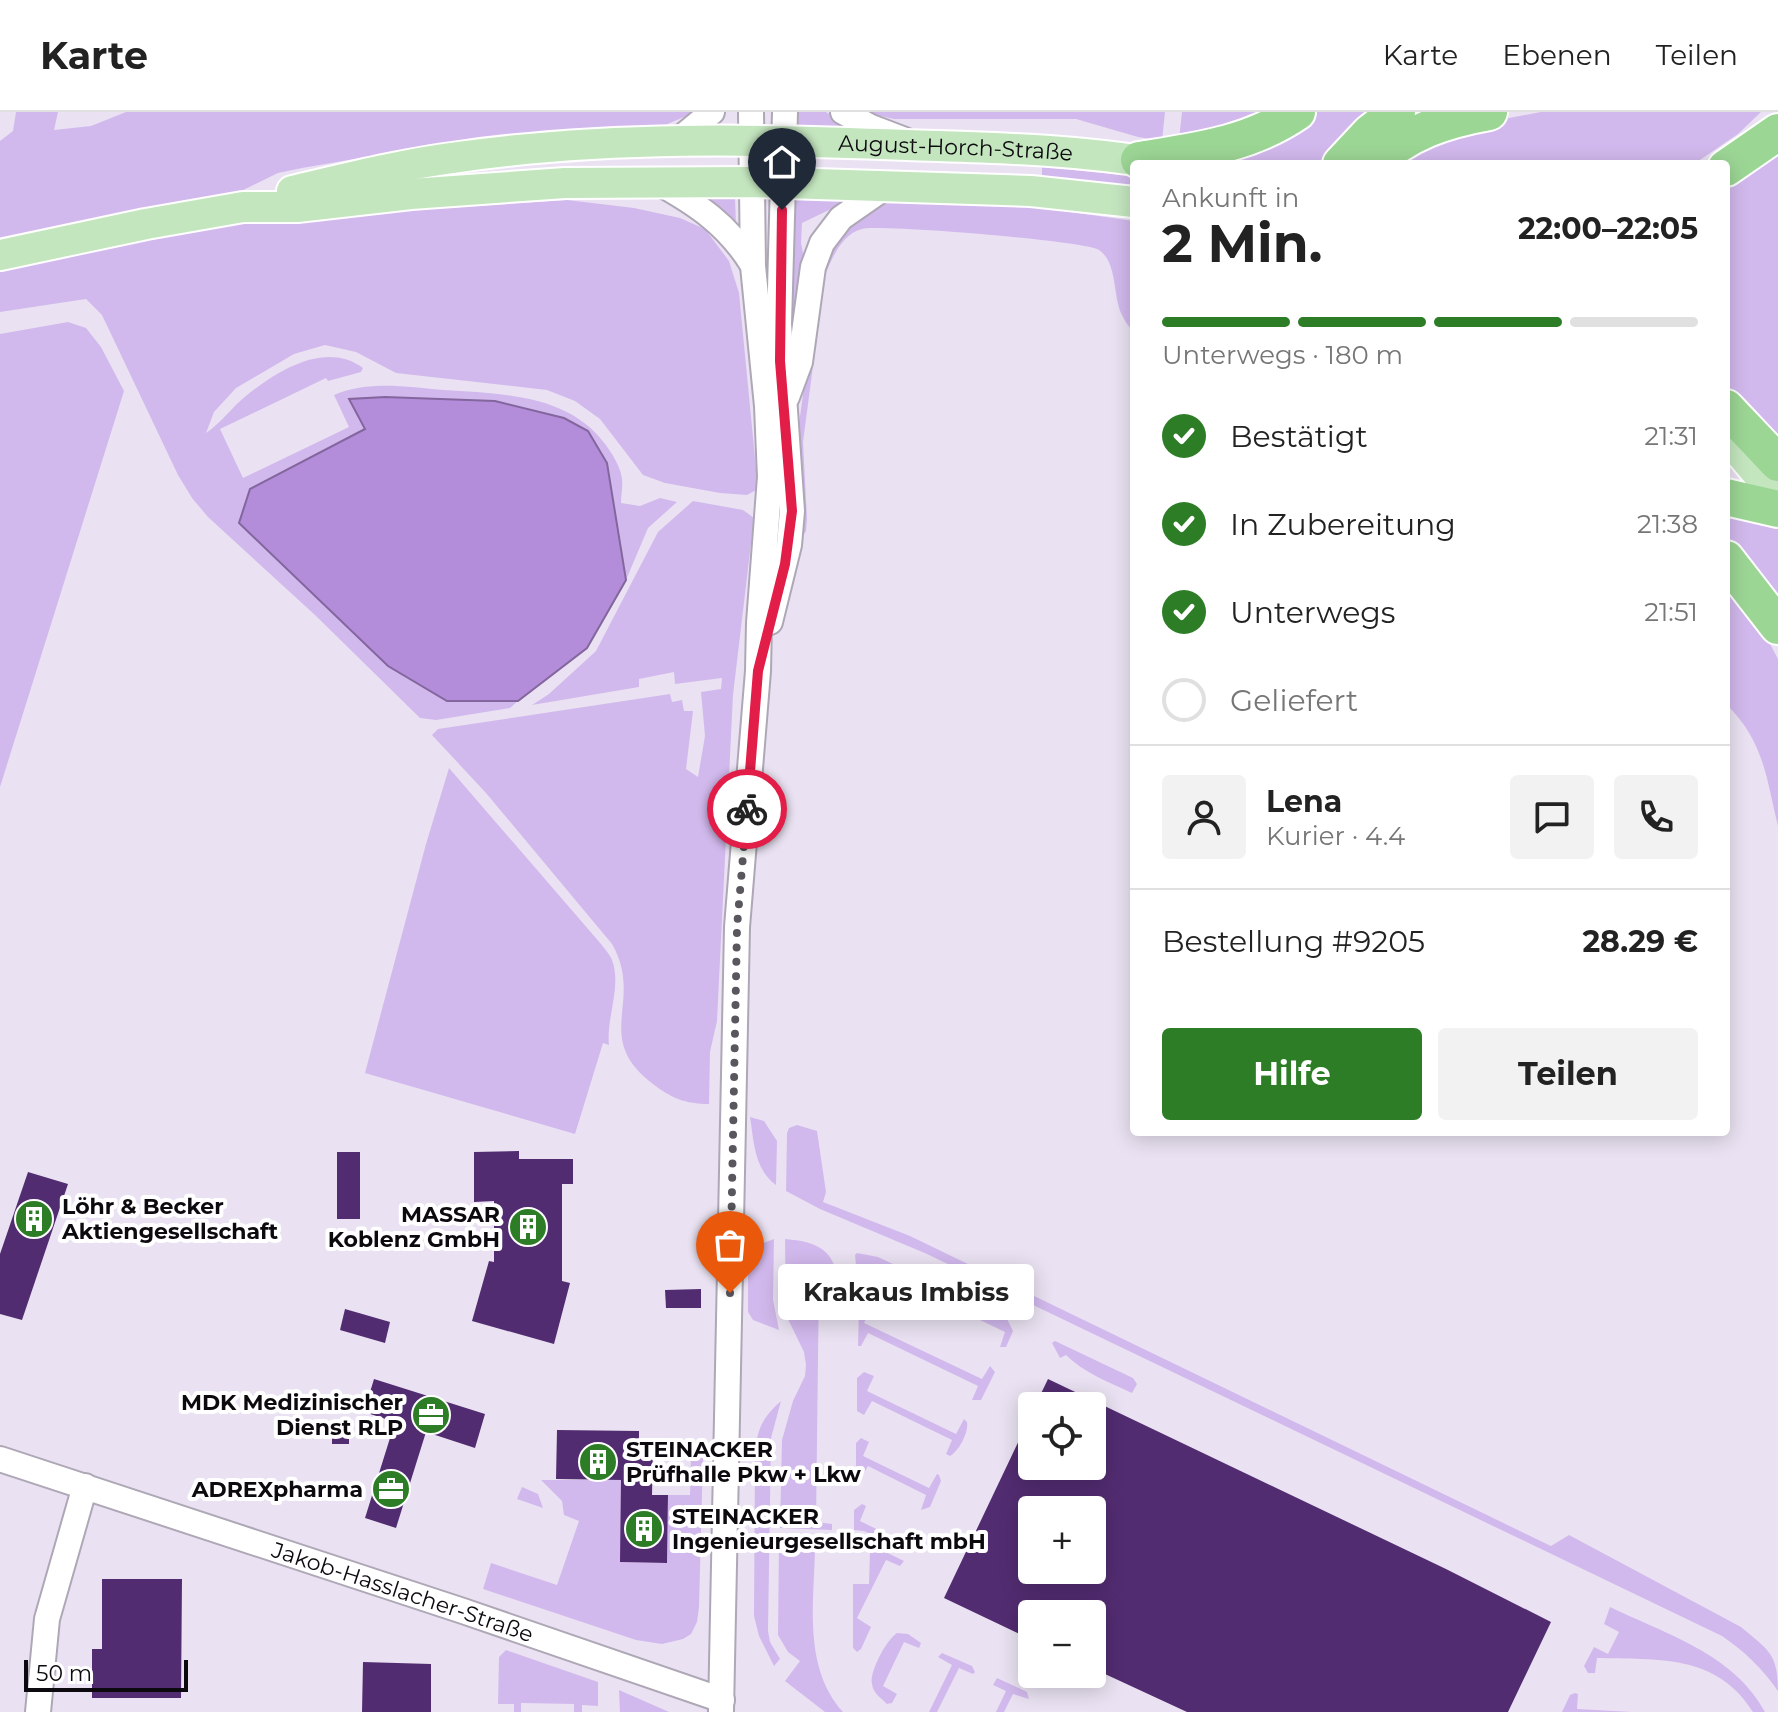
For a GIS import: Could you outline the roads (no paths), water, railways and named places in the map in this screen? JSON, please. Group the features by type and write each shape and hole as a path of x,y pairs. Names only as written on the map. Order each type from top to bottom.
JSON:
{"highway":[{"path":"1159,160 1233,143 1263,132 1297,112"},
{"path":"1359,156 1400,126 1443,122 1489,112"},
{"path":"1730,165 1778,132"},
{"path":"1730,412 1778,463"},
{"path":"1730,498 1778,509"},
{"path":"1730,564 1778,626"}],"main road":[{"path":"1716,160 1774,112"},
{"name":"August-Horch-Straße","path":"243,207 288,192 459,157 677,141 751,126 785,127 919,146 1073,151 1136,160"},
{"name":"August-Horch-Straße","path":"243,207 297,207 426,193 604,182 887,186 1044,192 1130,202"},
{"path":"0,255 243,207"},
{"path":"1730,441 1778,498"}],"street":[{"path":"677,141 712,112"},
{"path":"843,112 919,146"},
{"path":"722,1706 737,927 758,671 770,458 753,266 751,126"},
{"path":"758,671 785,564 791,525 792,499 779,324 785,127"},
{"path":"657,182 698,206 721,224 753,266"},
{"path":"783,407 800,362 813,267 822,243 841,218 887,186"},
{"name":"Jakob-Hasslacher-Straße","path":"0,1459 463,1611 722,1706"},
{"path":"38,1712 47,1619 85,1486"}],"place":[{"name":"Löhr & Becker Aktiengesellschaft","path":"34,1219"},
{"name":"MASSAR Koblenz GmbH","path":"528,1227"},
{"name":"Krakaus Imbiss","path":"730,1293"},
{"name":"MDK Medizinischer Dienst RLP","path":"431,1415"},
{"name":"STEINACKER Prüfhalle Pkw + Lkw","path":"598,1462"},
{"name":"ADREXpharma","path":"391,1489"},
{"name":"STEINACKER Ingenieurgesellschaft mbH","path":"644,1529"}]}
